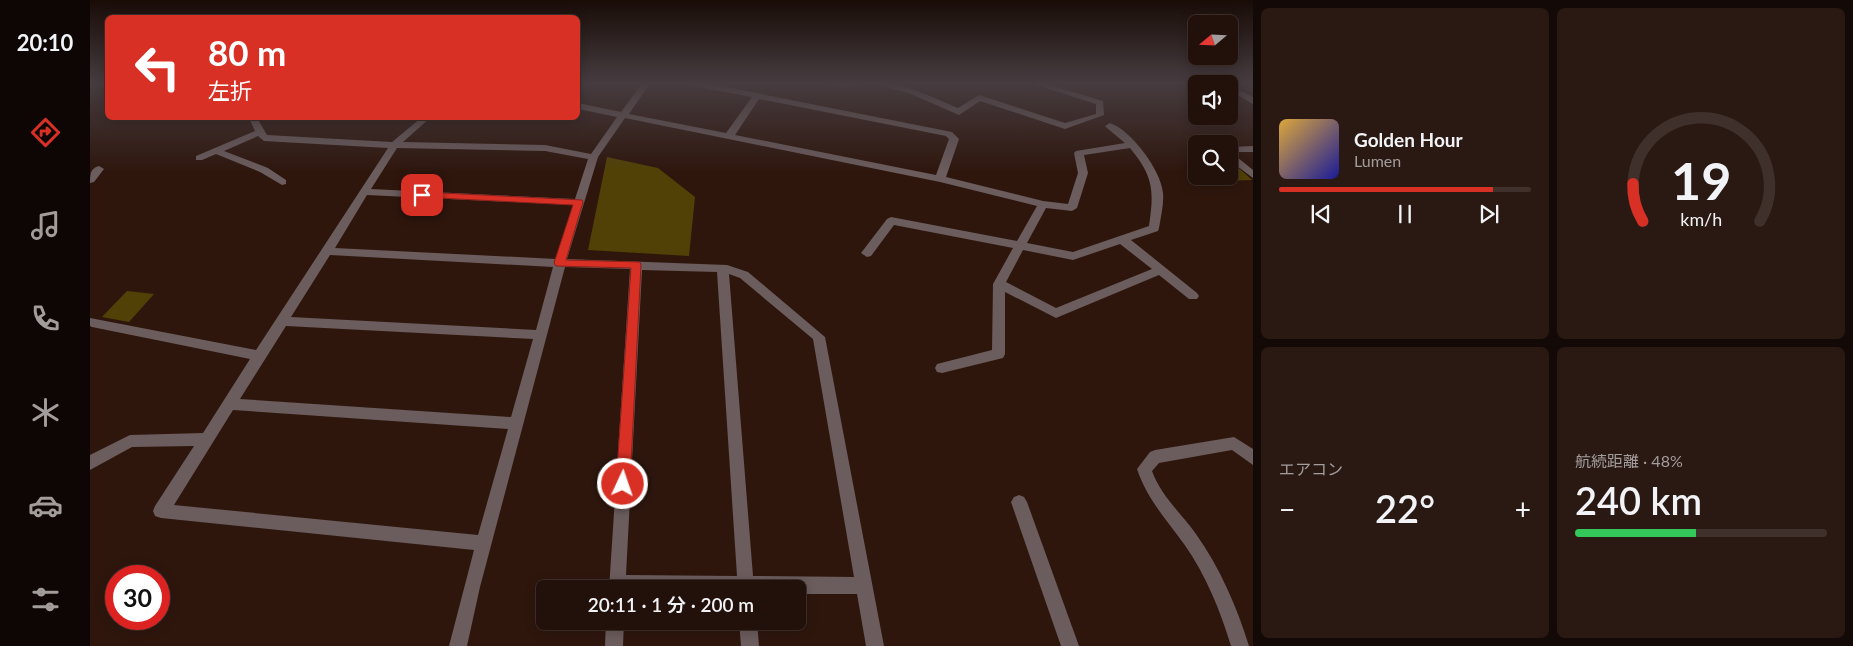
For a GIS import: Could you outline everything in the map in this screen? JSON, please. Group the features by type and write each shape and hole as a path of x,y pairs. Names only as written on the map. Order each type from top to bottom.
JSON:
{"street":[{"path":"613,112 940,179 1043,204 1072,208 1082,173 1079,153 1133,145"},
{"path":"729,136 746,112"},
{"path":"839,112 949,134 954,138 940,179"},
{"path":"1022,112 1065,126 1100,115 1100,112"},
{"path":"458,646 516,423 578,202 593,157 623,114"},
{"path":"253,120 264,138 394,145 545,148 593,157"},
{"path":"424,120 394,145 161,511 484,543"},
{"path":"867,253 891,221 1073,256 1154,228 1157,189 1147,166 1133,145 1110,126"},
{"path":"199,158 261,132"},
{"path":"1253,149 1232,149 1232,158 1253,175"},
{"path":"216,151 264,170 282,182"},
{"path":"90,180 98,169"},
{"path":"364,192 578,202"},
{"path":"942,368 998,354 998,284 1043,204"},
{"path":"1122,239 1193,296"},
{"path":"327,251 560,263 723,268 744,276 819,336 874,646"},
{"path":"617,580 636,265"},
{"path":"723,268 745,580"},
{"path":"998,284 1056,313 1161,270"},
{"path":"282,320 540,335"},
{"path":"92,322 259,356"},
{"path":"229,404 516,423"},
{"path":"90,463 130,441 207,439"},
{"path":"1240,646 1218,590 1191,540 1149,486 1144,469 1155,457 1234,443 1253,458"},
{"path":"1019,502 1070,646"},
{"path":"806,586 864,586"},
{"path":"614,646 615,630"},
{"path":"749,630 750,646"}],"shaded area":[{"path":"607,157 658,168 695,197 689,256 588,250"},
{"path":"1238,167 1252,180 1238,180"},
{"path":"127,291 154,294 129,322 102,317"}],"route":[{"path":"422,195 578,202 560,263 636,265 623,484"}]}
